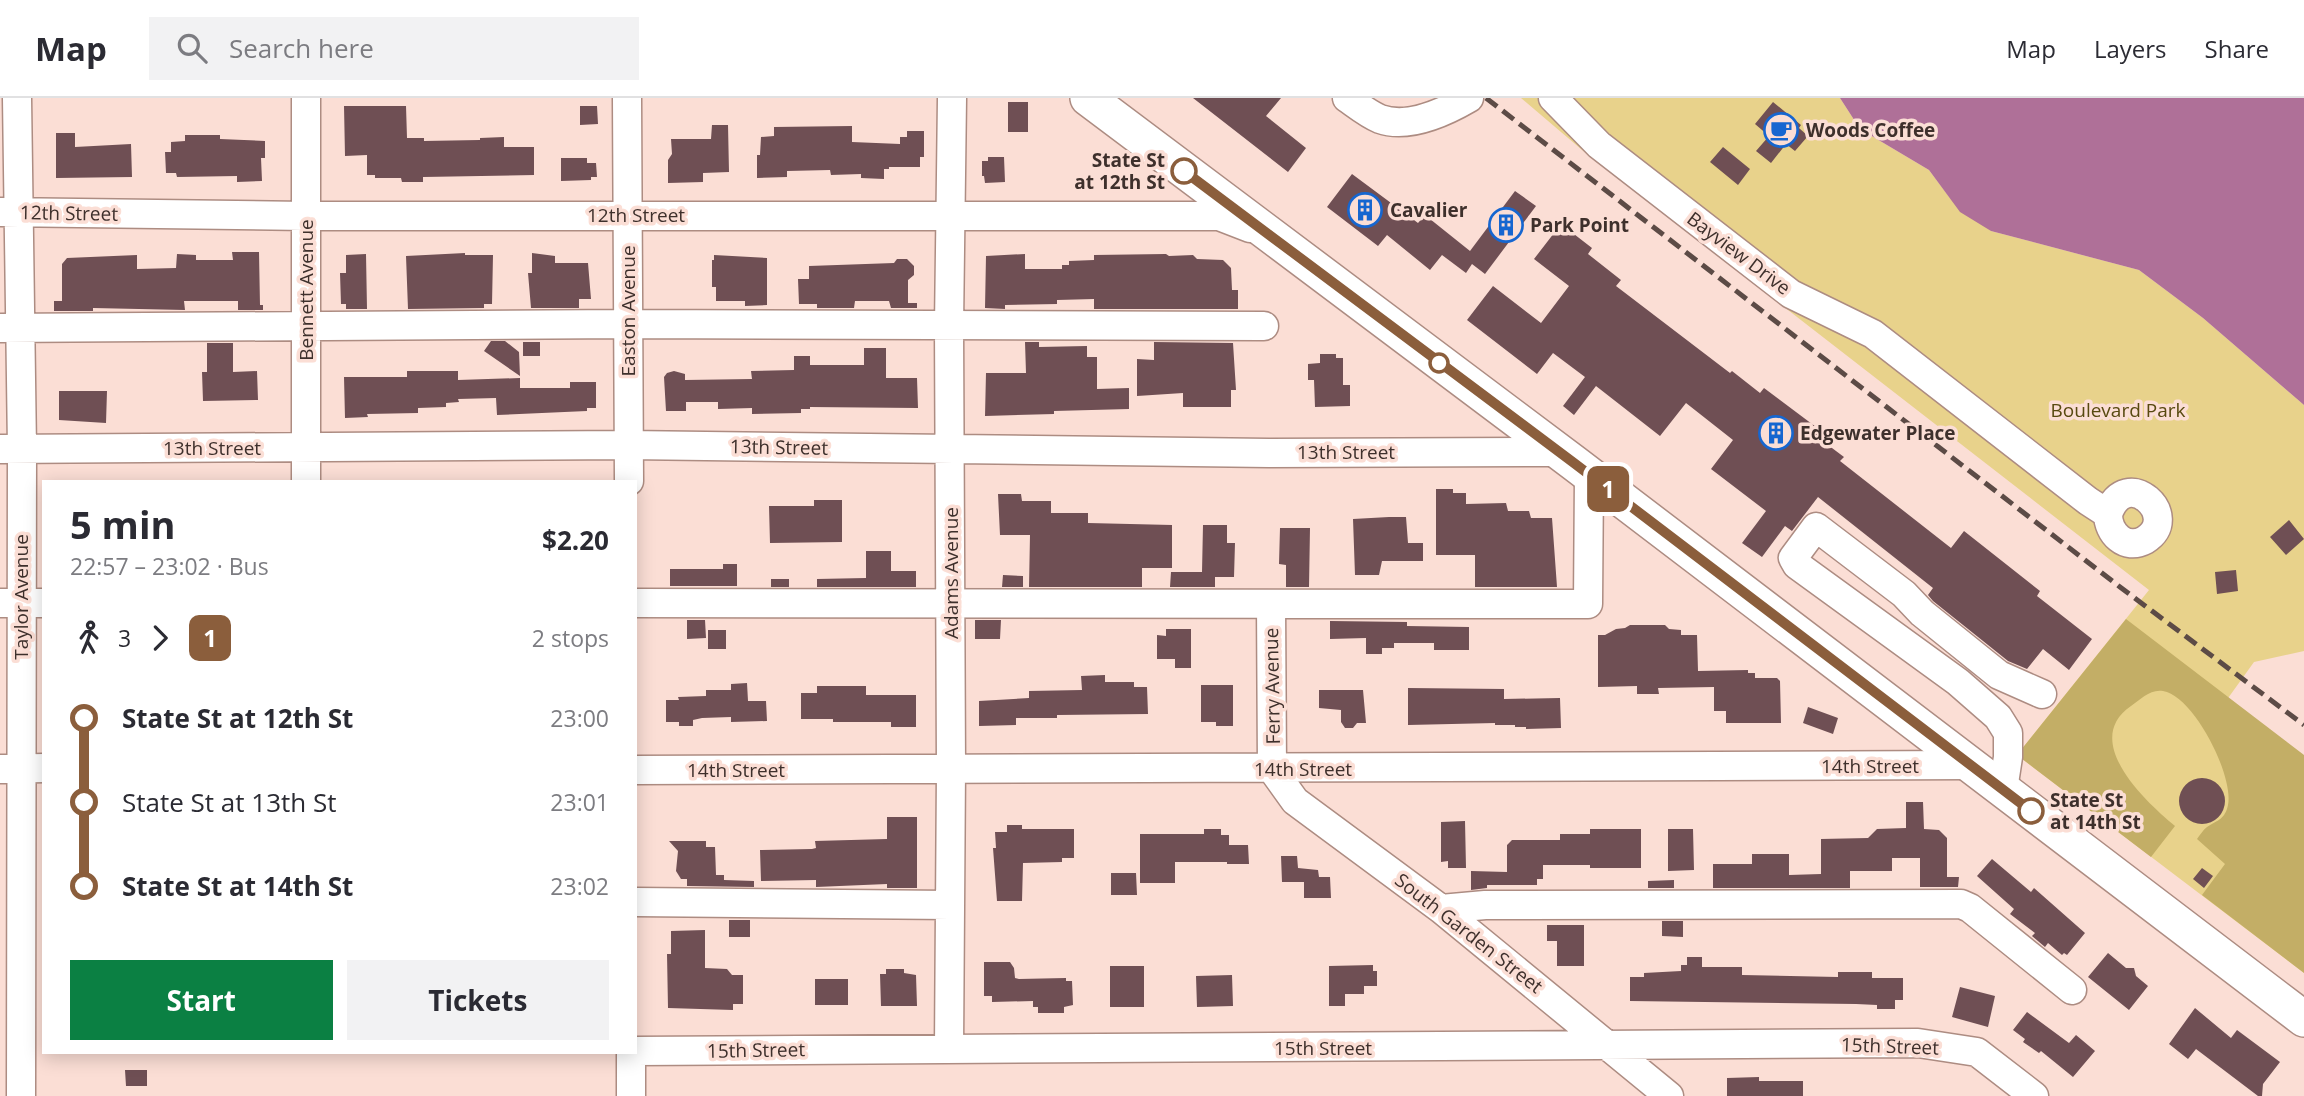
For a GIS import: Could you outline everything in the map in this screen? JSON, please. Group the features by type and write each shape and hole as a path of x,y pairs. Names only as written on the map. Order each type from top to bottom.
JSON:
{"main road":[{"path":"1088,98 1559,452 2304,1019"}],"street":[{"name":"Taylor Avenue","path":"17,98 9,212 11,449 22,603 21,1096"},
{"name":"Bennett Avenue","path":"306,98 306,480"},
{"name":"Easton Avenue","path":"627,98 629,480"},
{"path":"1347,98 1378,118 1392,122 1451,109 1469,98"},
{"name":"Bayview Drive","path":"1553,98 1599,145 1791,294 1873,334 2077,493 2108,514"},
{"name":"Adams Avenue","path":"947,99 951,214 949,1048"},
{"name":"12th Street","path":"9,212 306,216 1219,216 1269,236"},
{"path":"10,328 628,324 1264,327"},
{"name":"13th Street","path":"11,449 628,445 951,450 1559,452"},
{"path":"637,603 1588,604 1589,475"},
{"path":"2003,789 2008,757 2008,733 1998,717 1958,682 1797,565 1793,558 1816,527 1904,594 1998,675 2042,694"},
{"name":"Ferry Avenue","path":"1271,604 1272,769"},
{"name":"14th Street","path":"637,770 1971,765"},
{"name":"South Garden Street","path":"1272,769 1295,802 1441,909 1669,1096"},
{"path":"637,902 950,905"},
{"path":"1441,909 1498,905 1961,904 1970,908 2072,990"},
{"name":"15th Street","path":"637,1051 1919,1042 1978,1052 2034,1096"},
{"path":"631,1096 633,1054"}],"green space":[{"name":"Boulevard Park","path":"1521,98 1840,98 1860,129 1929,170 1950,198 1991,231 2139,270 2203,318 2304,405 2304,651 2254,662 2208,726 2304,973 2017,755 2149,590 1588,155"}],"shaded area":[{"path":"1840,98 2304,98 2304,405 2203,318 2139,270 1991,231 1960,212 1929,170 1860,129"},
{"path":"2126,619 2304,755 2304,973 2202,895 2225,864 2197,839 2225,813 2228,792 2225,776 2209,739 2199,722 2175,696 2163,691 2146,695 2117,720 2112,736 2115,753 2123,770 2135,787 2175,826 2151,857 2017,755"}],"building":[{"path":"1193,98 1281,98 1266,116 1306,148 1288,172"},
{"path":"1008,102 1028,102 1028,132 1008,132"},
{"path":"1773,102 1801,125 1799,128 1808,136 1795,151 1786,144 1771,163 1756,151 1769,136 1755,124"},
{"path":"344,106 406,106 407,138 424,138 424,141 504,137 504,147 534,147 534,175 423,177 423,182 402,182 401,178 375,178 375,175 367,175 367,155 345,156"},
{"path":"580,106 597,106 598,124 580,125"},
{"path":"712,125 728,125 729,172 703,173 703,182 668,183 671,139 711,139"},
{"path":"852,126 852,142 900,144 900,137 907,137 907,131 924,131 924,157 920,157 920,167 889,167 884,169 884,179 861,178 861,174 831,175 830,170 787,171 787,177 757,178 757,155 760,155 761,137 774,136 774,127"},
{"path":"56,133 75,133 75,147 131,144 132,177 56,178"},
{"path":"185,135 220,135 220,139 265,141 265,158 261,158 262,181 237,182 237,176 177,177 176,173 166,173 165,152 171,152 171,142 185,141"},
{"path":"1723,147 1750,169 1738,185 1710,162"},
{"path":"988,157 1004,157 1005,182 985,183 982,161 988,161"},
{"path":"561,158 587,158 587,163 596,163 597,177 591,177 591,180 561,181"},
{"path":"1352,174 1418,223 1425,215 1470,251 1515,191 1536,206 1485,274 1472,264 1466,273 1442,255 1430,270 1387,235 1378,246 1327,207"},
{"path":"1561,224 1592,248 1588,254 1621,280 1616,286 1730,373 1732,371 1760,393 1764,388 1820,430 1816,436 1844,457 1840,461 1951,548 1964,531 2040,591 2037,596 2092,639 2069,670 2043,649 2027,669 2008,661 1933,601 1928,595 1933,588 1818,497 1792,531 1785,526 1762,557 1742,543 1766,511 1711,469 1733,440 1686,403 1660,436 1596,386 1574,415 1563,406 1585,377 1553,353 1537,374 1467,320 1493,286 1541,323 1569,286 1534,259"},
{"path":"232,252 259,252 260,305 263,305 263,310 238,310 238,301 184,301 185,310 93,308 93,311 54,311 54,301 62,301 62,264 67,258 137,255 137,269 176,268 177,254 196,255 196,260 233,260"},
{"path":"465,253 493,255 492,304 484,304 484,308 408,309 406,256"},
{"path":"532,253 555,256 555,263 588,263 591,299 579,299 579,308 531,308 528,273 532,273"},
{"path":"366,254 367,309 346,309 346,304 341,304 340,273 346,273 346,255"},
{"path":"1025,254 1025,269 1062,269 1062,265 1069,265 1069,261 1094,260 1094,255 1193,255 1197,259 1223,260 1231,268 1232,290 1238,290 1238,309 1094,309 1094,299 1057,300 1057,304 1005,305 1005,309 985,308 986,256"},
{"path":"714,255 767,258 767,305 745,306 745,301 716,301 716,287 712,287"},
{"path":"897,259 907,259 914,266 914,275 908,280 908,303 917,303 917,308 891,308 889,301 855,301 854,308 817,308 817,304 799,304 798,279 809,279 809,266 894,263"},
{"path":"491,341 505,341 519,352 520,376 484,351"},
{"path":"523,342 540,342 540,356 523,356"},
{"path":"1025,342 1039,342 1039,347 1087,346 1087,357 1097,357 1097,389 1129,388 1129,409 985,416 986,373 1026,373"},
{"path":"1154,342 1233,343 1236,390 1231,390 1231,407 1183,407 1183,393 1137,396 1137,359 1154,360"},
{"path":"207,343 233,343 233,372 257,371 258,400 203,401 202,372 207,372"},
{"path":"864,348 886,348 886,378 917,378 918,408 810,407 801,409 801,413 752,414 752,408 718,409 718,402 686,402 686,411 666,411 664,377 667,373 674,371 685,374 685,380 752,379 751,371 794,370 794,356 810,356 810,365 864,365"},
{"path":"1320,354 1336,354 1336,358 1343,358 1343,385 1350,385 1350,406 1315,407 1314,380 1308,380 1308,364 1320,363"},
{"path":"407,371 458,371 458,380 520,378 520,388 570,388 570,382 596,382 596,408 587,408 587,411 497,415 496,398 458,399 459,402 446,403 446,407 418,408 418,413 367,414 368,417 345,418 344,377 407,377"},
{"path":"59,391 107,391 106,423 59,420"},
{"path":"1436,489 1453,489 1453,493 1466,493 1466,504 1506,503 1508,511 1529,511 1531,518 1552,518 1557,587 1475,587 1475,555 1436,555"},
{"path":"998,494 1021,494 1022,501 1051,501 1051,513 1088,513 1088,523 1172,525 1172,568 1142,568 1142,587 1029,587 1030,535 1000,535"},
{"path":"814,500 842,500 842,542 770,543 769,506 814,506"},
{"path":"1406,517 1408,543 1423,543 1423,561 1382,561 1379,575 1355,575 1353,519"},
{"path":"2289,520 2304,539 2286,555 2270,537"},
{"path":"1203,525 1227,525 1227,543 1235,543 1234,577 1215,577 1215,587 1170,587 1171,572 1202,572"},
{"path":"1280,528 1310,528 1309,587 1286,587 1286,565 1279,564"},
{"path":"866,551 891,551 891,571 916,571 916,587 817,587 817,579 866,578"},
{"path":"723,564 737,564 737,586 670,586 670,569 723,569"},
{"path":"2236,570 2238,591 2217,594 2215,572"},
{"path":"1003,575 1023,576 1023,587 1002,587"},
{"path":"771,579 789,579 789,587 771,587"},
{"path":"687,620 705,620 706,638 687,639"},
{"path":"975,620 1001,620 1000,639 975,639"},
{"path":"1330,621 1407,622 1407,626 1469,627 1469,650 1434,650 1434,643 1394,643 1394,648 1382,648 1382,654 1366,654 1366,638 1330,639"},
{"path":"1630,625 1665,625 1669,629 1681,630 1681,635 1697,635 1698,671 1748,670 1748,673 1755,673 1755,678 1777,678 1780,681 1781,723 1726,723 1726,711 1714,711 1714,687 1658,688 1659,694 1637,694 1637,686 1598,687 1598,635"},
{"path":"1166,629 1191,629 1191,668 1175,668 1175,659 1157,659 1157,635 1166,636"},
{"path":"708,630 726,630 726,649 708,649"},
{"path":"1105,675 1105,682 1134,682 1134,687 1147,687 1148,714 1057,715 1057,718 1016,718 1016,725 979,726 979,701 1029,698 1029,691 1082,690 1081,676"},
{"path":"747,683 748,701 766,701 767,721 731,722 731,717 693,720 693,726 666,722 666,700 706,696 706,690 731,690 731,684"},
{"path":"1201,685 1233,685 1233,726 1216,726 1216,722 1201,722"},
{"path":"817,686 866,686 866,695 916,695 916,727 891,727 891,722 801,719 801,693 817,693"},
{"path":"1408,688 1504,689 1504,699 1560,698 1561,728 1526,729 1495,723 1408,725"},
{"path":"1319,690 1363,690 1366,723 1345,728 1341,722 1341,710 1319,708"},
{"path":"1808,707 1838,718 1833,734 1803,723"},
{"path":"2202,778 2218,785 2225,801 2218,817 2202,824 2186,817 2179,801 2186,785"},
{"path":"1906,802 1923,802 1924,829 1939,830 1947,838 1947,877 1959,877 1958,887 1920,887 1920,858 1892,858 1892,871 1850,871 1850,888 1713,888 1713,864 1752,864 1752,854 1789,854 1789,875 1821,874 1821,839 1868,838 1877,829 1906,828"},
{"path":"887,817 917,817 917,888 887,888 887,884 816,887 816,880 761,881 760,850 812,849 816,848 815,841 887,839"},
{"path":"1465,821 1466,868 1448,868 1448,861 1441,862 1441,822"},
{"path":"1007,825 1022,825 1022,829 1074,829 1074,858 1062,858 1062,862 1023,863 1022,901 997,901 993,848 996,848 995,832 1007,832"},
{"path":"1204,829 1221,829 1221,835 1229,835 1229,845 1248,845 1249,864 1175,862 1175,883 1140,883 1140,834 1204,834"},
{"path":"1590,829 1641,829 1641,868 1543,865 1543,879 1537,879 1537,885 1487,885 1487,888 1471,890 1471,871 1507,872 1507,845 1512,840 1560,840 1560,834 1590,834"},
{"path":"1668,829 1693,829 1694,870 1668,871"},
{"path":"669,841 706,841 706,847 715,847 716,875 724,875 724,880 754,881 754,887 687,886 687,879 681,879 676,871 678,851"},
{"path":"1281,856 1297,856 1298,868 1318,870 1319,877 1330,877 1331,898 1304,898 1304,882 1282,882"},
{"path":"1992,859 2031,892 2034,888 2085,933 2067,955 2062,955 2048,943 2045,947 2032,936 2035,933 2010,914 2014,909 1977,876"},
{"path":"2202,868 2213,876 2204,888 2193,879"},
{"path":"1111,873 1136,873 1137,895 1111,895"},
{"path":"1674,880 1674,888 1648,888 1648,881"},
{"path":"729,920 750,920 750,937 729,937"},
{"path":"1662,921 1683,921 1683,937 1662,936"},
{"path":"1547,925 1584,925 1584,966 1557,966 1557,941 1547,941"},
{"path":"705,930 705,968 727,969 732,975 743,975 743,1004 733,1004 733,1010 668,1008 667,954 671,954 671,931"},
{"path":"2108,953 2126,968 2134,968 2136,976 2148,986 2129,1010 2088,977"},
{"path":"1687,957 1702,957 1702,967 1742,967 1742,975 1838,977 1838,972 1872,972 1872,978 1903,978 1903,1000 1895,1000 1895,1009 1877,1009 1877,1005 1856,1004 1630,1001 1630,977 1644,977 1644,973 1681,971 1681,965 1687,965"},
{"path":"984,962 1010,962 1015,978 1019,979 1066,978 1066,981 1072,981 1073,1005 1064,1007 1064,1013 1038,1013 1038,1007 1033,1007 1033,1001 992,1002 992,996 984,996"},
{"path":"1373,965 1373,971 1377,971 1377,986 1364,986 1364,994 1345,994 1345,1006 1329,1006 1329,966"},
{"path":"1110,966 1144,966 1144,1007 1110,1007"},
{"path":"886,969 904,969 904,973 916,975 917,1006 881,1006 880,974 886,974"},
{"path":"1232,975 1233,1006 1197,1007 1196,976"},
{"path":"815,979 848,979 848,1005 815,1005"},
{"path":"1960,987 1995,996 1988,1027 1952,1017"},
{"path":"2195,1008 2231,1038 2237,1030 2280,1062 2263,1084 2262,1096 2258,1096 2196,1049 2188,1059 2169,1044"},
{"path":"2027,1012 2069,1043 2076,1035 2095,1051 2073,1077 2041,1051 2039,1053 2023,1042 2025,1039 2013,1030"},
{"path":"125,1070 147,1070 147,1086 126,1086"},
{"path":"1759,1077 1759,1081 1803,1081 1803,1096 1727,1096 1727,1078"}],"railway":[{"path":"1486,98 2120,587 2304,725"}],"bus line":[{"name":"1","path":"1184,171 1574,463 2031,811"}],"place":[{"name":"Woods Coffee","path":"1781,130"},
{"name":"State St at 12th St","path":"1184,171"},
{"name":"Cavalier","path":"1365,210"},
{"name":"Park Point","path":"1506,225"},
{"name":"Edgewater Place","path":"1776,433"},
{"name":"State St at 14th St","path":"2031,811"}]}
